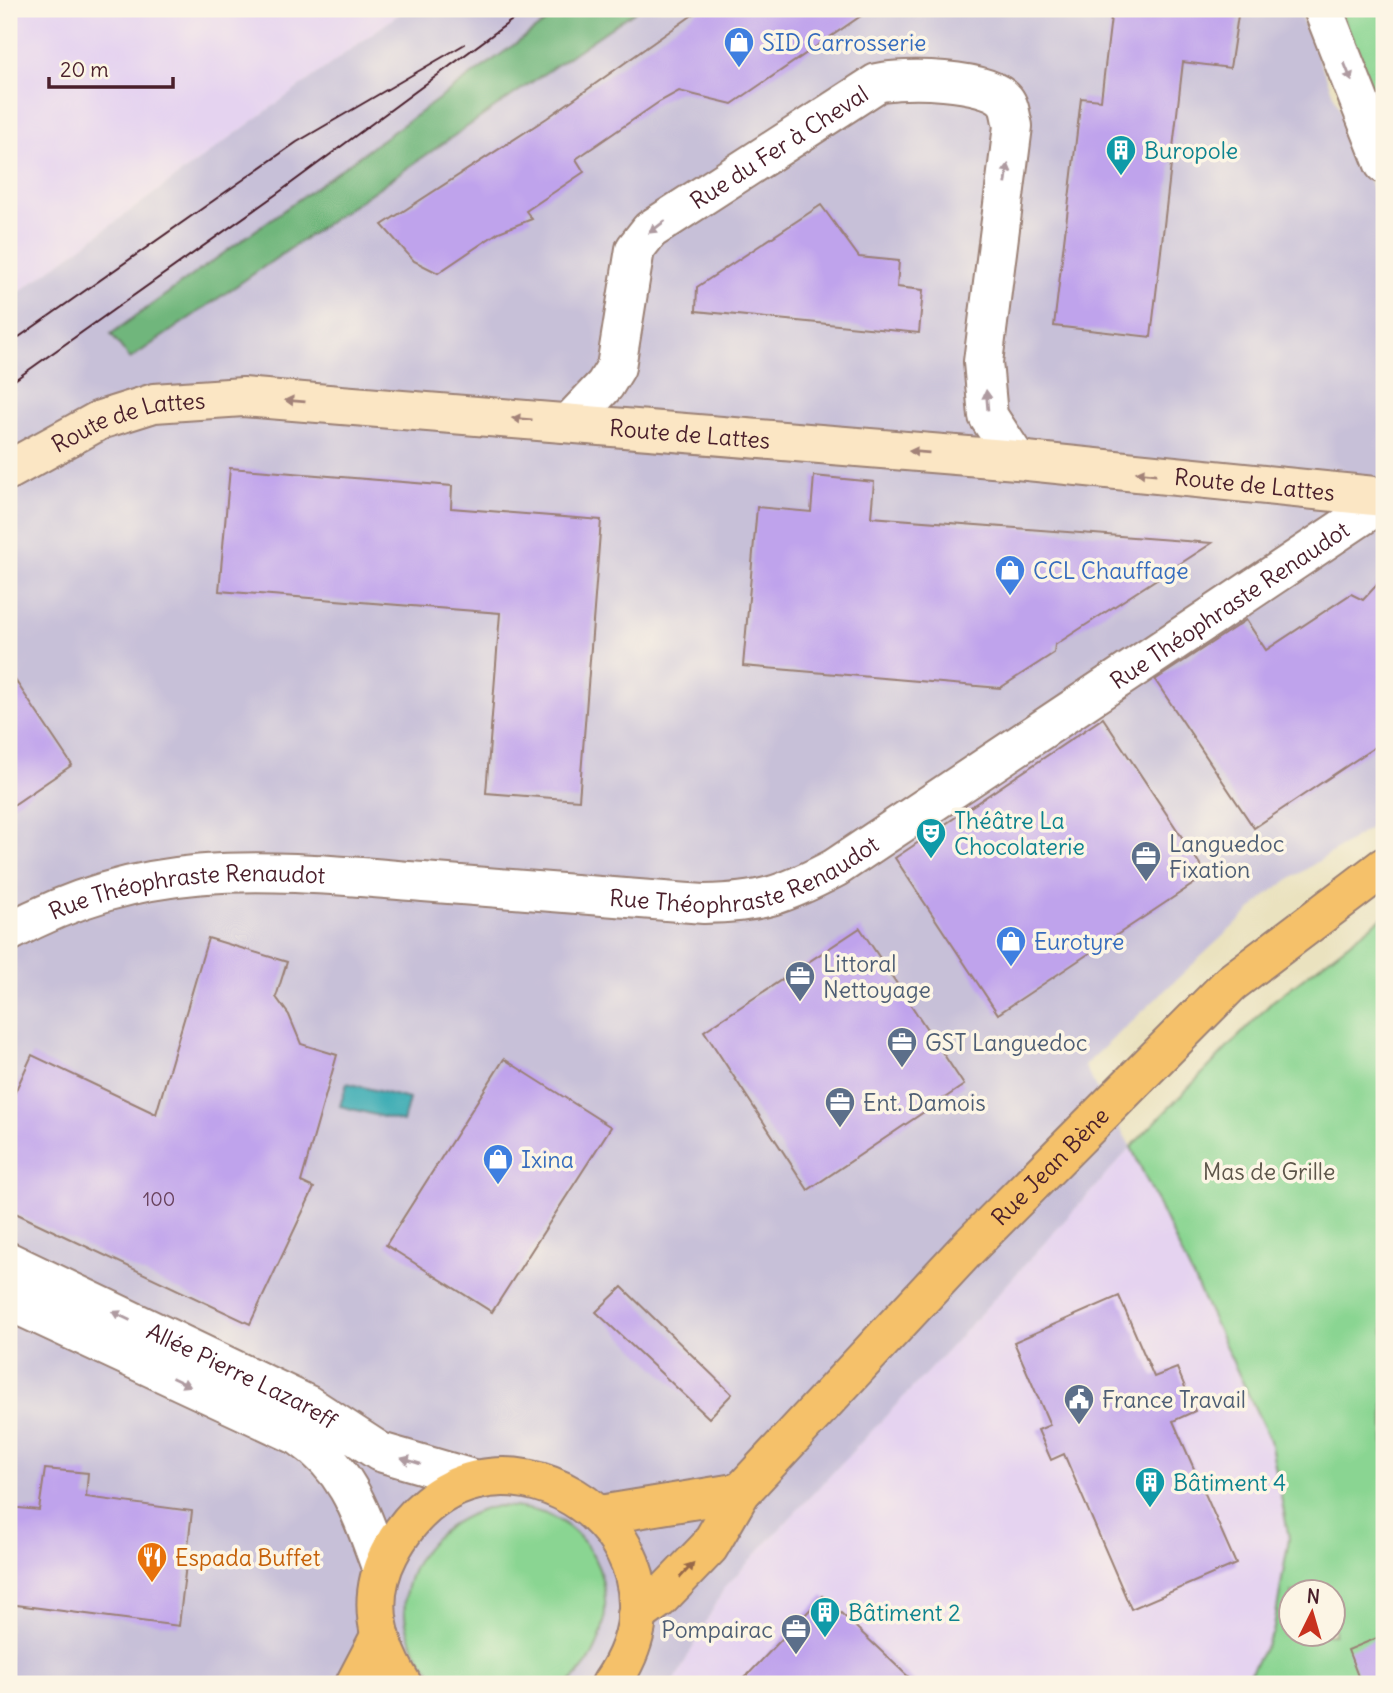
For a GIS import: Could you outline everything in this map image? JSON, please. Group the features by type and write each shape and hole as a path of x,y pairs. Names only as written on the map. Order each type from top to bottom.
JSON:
{"main road":[{"name":"Rue Jean Bène","path":"637,1615 659,1599 709,1547 741,1492 966,1250 1231,983 1384,867"},
{"path":"402,1684 389,1664 379,1638 376,1590 382,1567 402,1527 435,1497 476,1479 510,1476 543,1481 573,1495 600,1515 614,1532 629,1561 637,1593 637,1615 632,1643 611,1684"},
{"path":"600,1515 691,1503 741,1492"},
{"path":"355,1684 379,1638"}],"street":[{"path":"1323,9 1384,164"},
{"name":"Rue du Fer à Cheval","path":"570,422 605,385 617,367 635,249 650,230 877,83 897,78 987,87 1006,101 1013,127 983,362 988,416 1017,460"},
{"name":"Route de Lattes","path":"9,470 100,420 155,404 243,397 1017,460 1384,499"},
{"name":"Rue Théophraste Renaudot","path":"9,932 44,913 118,887 187,873 280,871 704,904 750,903 790,892 835,868 1384,499"},
{"name":"Allée Pierre Lazareff","path":"9,1262 227,1385 323,1452 338,1470 356,1500 382,1567"},
{"name":"Allée Pierre Lazareff","path":"9,1301 227,1385 308,1405 380,1452 476,1479"}],"shaded area":[{"path":"9,9 406,9 9,300"},
{"path":"406,9 1298,9 1384,216 1384,819 1269,893 1084,1066 1131,1147 943,1355 724,1588 673,1684 9,1684 9,300"},
{"path":"1131,1147 1270,1440 1289,1538 1282,1578 1278,1578 1278,1603 1273,1633 1244,1684 673,1684 724,1588 943,1355"}],"green space":[{"path":"564,9 638,9 130,359 111,334"},
{"path":"1339,9 1384,9 1384,123"},
{"name":"Mas de Grille","path":"1384,916 1384,1684 1244,1684 1273,1633 1278,1603 1278,1648 1348,1648 1348,1578 1282,1578 1289,1538 1270,1440 1131,1147 1273,1001"},
{"path":"498,1506 540,1512 569,1528 587,1546 599,1568 604,1593 604,1618 598,1643 586,1665 567,1684 445,1684 422,1660 409,1633 405,1606 409,1579 422,1554 441,1533 467,1516"}],"water":[{"path":"347,1083 409,1099 403,1122 340,1106"}],"building":[{"path":"701,9 871,9 732,104 679,91 659,102 576,159 584,172 526,211 532,219 499,232 438,273 414,261 382,225 547,118"},
{"path":"1112,9 1239,9 1230,68 1183,62 1151,337 1054,326 1081,98 1101,100"},
{"path":"821,205 859,257 899,261 897,287 923,290 919,333 696,311 697,287"},
{"path":"230,468 452,486 451,508 601,520 579,800 486,793 500,613 219,591"},
{"path":"814,476 874,482 871,517 1212,543 1055,645 1054,653 1000,688 743,666 757,507 811,512"},
{"path":"1384,577 1384,741 1254,828 1155,680 1246,620 1266,650 1351,594 1363,600"},
{"path":"9,671 72,765 9,808"},
{"path":"1103,718 1207,875 998,1014 895,858"},
{"path":"860,928 964,1085 808,1190 704,1031"},
{"path":"208,938 287,962 276,997 289,1015 301,1044 337,1055 301,1182 314,1188 250,1324 9,1210 9,1105 32,1055 156,1114"},
{"name":"Ixina","path":"504,1059 611,1127 492,1312 386,1245"},
{"path":"622,1287 732,1394 709,1418 596,1312"},
{"name":"Bâtiment 4","path":"1119,1296 1154,1377 1177,1368 1195,1411 1173,1421 1236,1564 1131,1609 1064,1454 1051,1460 1038,1430 1050,1425 1014,1342"},
{"path":"45,1469 88,1473 86,1497 192,1511 179,1626 9,1604 9,1507 39,1510"},
{"name":"Bâtiment 2","path":"823,1596 916,1684 739,1684"},
{"path":"1384,1635 1384,1684 1361,1684 1348,1650"}],"tram line":[{"path":"9,384 278,193 527,9"},
{"path":"9,344 297,142 465,44"}],"place":[{"name":"SID Carrosserie","path":"739,69"},
{"name":"Buropole","path":"1121,177"},
{"name":"CCL Chauffage","path":"1010,597"},
{"name":"Théâtre La Chocolaterie","path":"931,860"},
{"name":"Languedoc Fixation","path":"1146,883"},
{"name":"Eurotyre","path":"1011,968"},
{"name":"Littoral Nettoyage","path":"800,1003"},
{"name":"GST Languedoc","path":"902,1069"},
{"name":"Ent. Damois","path":"840,1129"},
{"name":"Ixina","path":"498,1186"},
{"name":"France Travail","path":"1079,1426"},
{"name":"Bâtiment 4","path":"1150,1509"},
{"name":"Espada Buffet","path":"152,1584"},
{"name":"Bâtiment 2","path":"825,1639"},
{"name":"Pompairac","path":"796,1656"}]}
